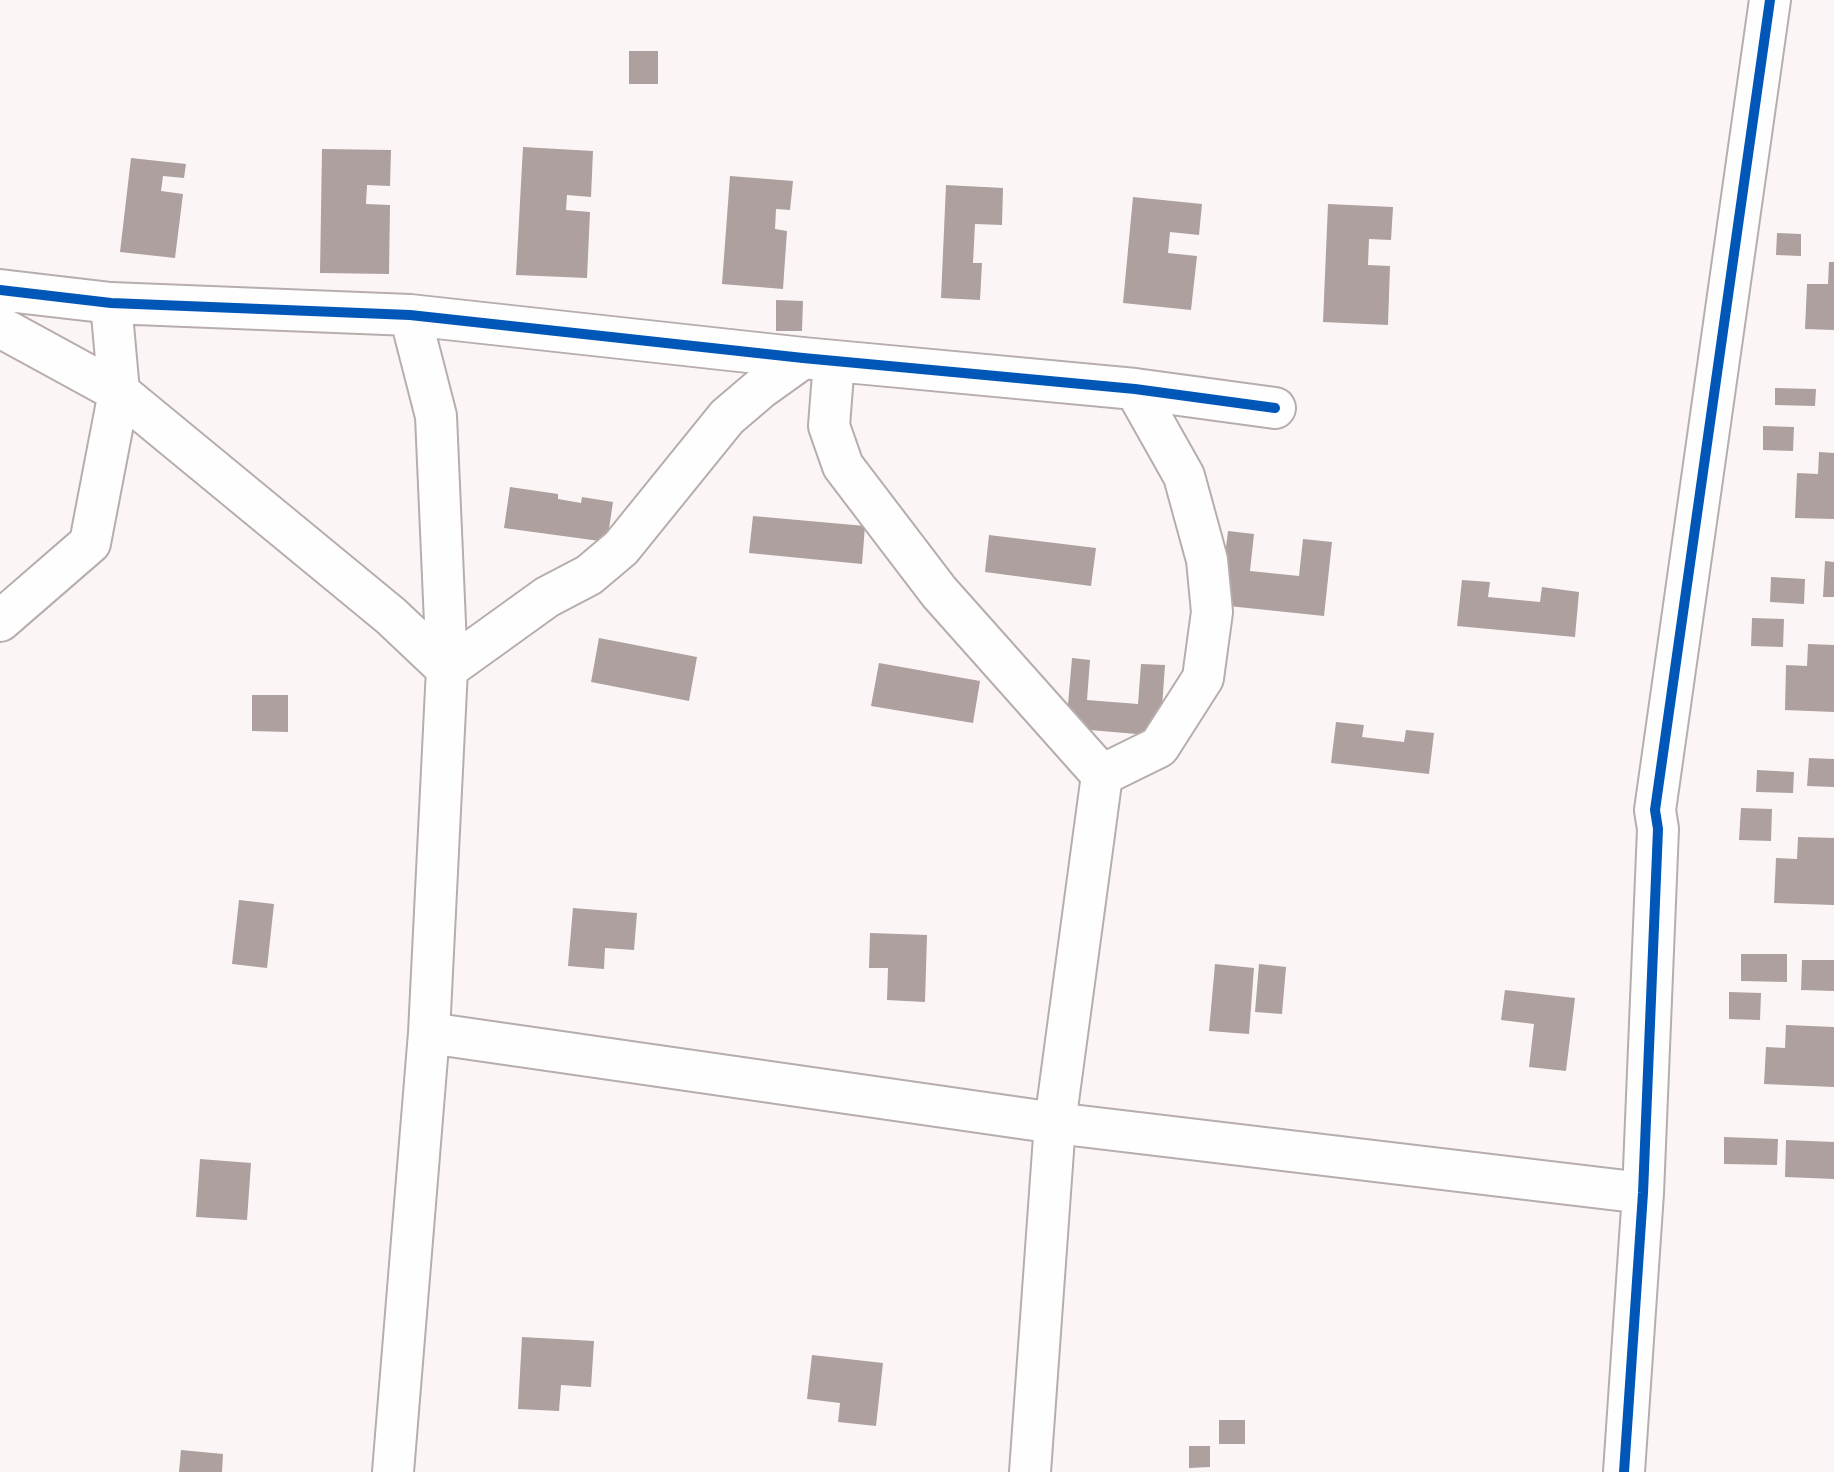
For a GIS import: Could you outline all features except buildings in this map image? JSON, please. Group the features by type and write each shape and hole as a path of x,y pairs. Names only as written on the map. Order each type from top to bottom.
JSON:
{"street":[{"path":"1624,1472 1643,1193 1658,829 1655,810 1726,292 1770,0"},
{"path":"0,290 111,303 410,315 818,360 1135,389 1275,408"},
{"path":"0,621 90,543 119,392 111,303"},
{"path":"393,1472 429,1033 447,669 436,416 410,315"},
{"path":"0,327 119,392 391,616 447,669"},
{"path":"447,669 547,597 589,575 621,548 727,417 761,388 818,360"},
{"path":"818,360 829,426 843,466 939,592 1102,775 1055,1123 1030,1472"},
{"path":"1102,775 1159,747 1203,678 1212,612 1207,560 1184,476 1135,389"},
{"path":"429,1033 1055,1123 1643,1193"}],"cycle path":[{"path":"1624,1472 1643,1193 1658,829 1655,810 1770,0"},
{"path":"0,290 111,303 410,315 803,358 1135,389 1275,408"}]}
